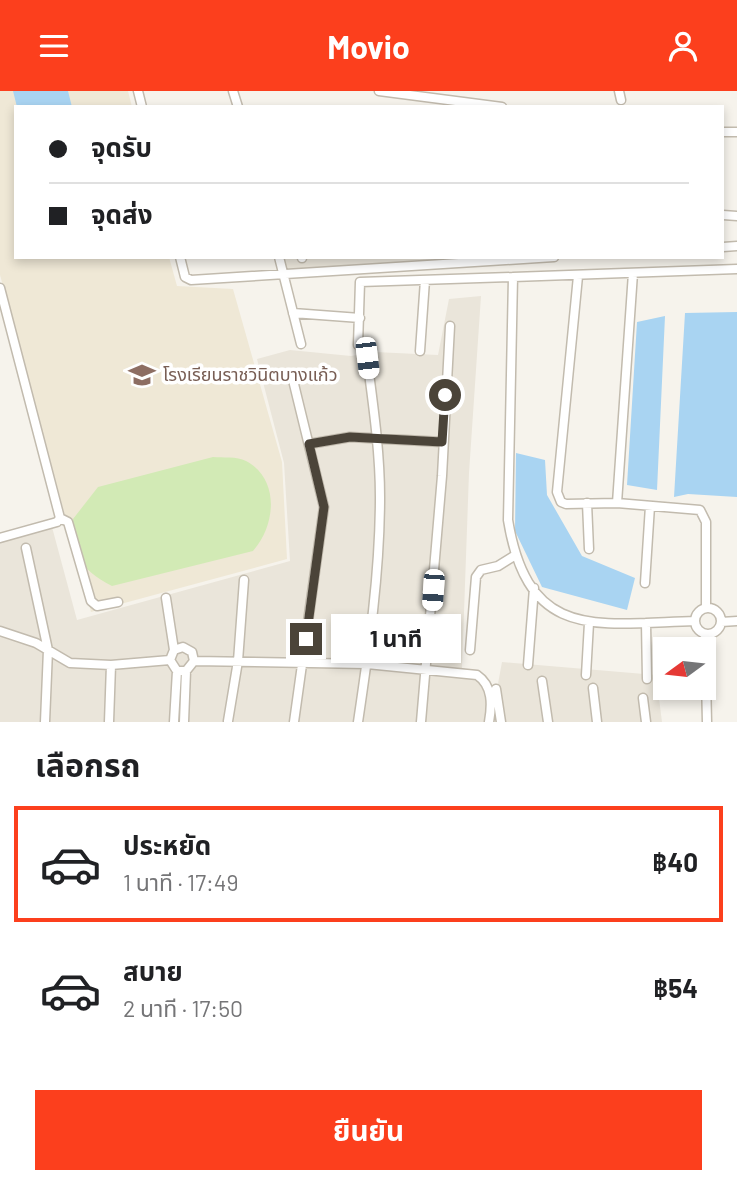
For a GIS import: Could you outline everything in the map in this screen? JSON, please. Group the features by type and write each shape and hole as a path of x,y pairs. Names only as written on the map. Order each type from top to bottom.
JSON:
{"street":[{"path":"379,91 487,105"},
{"path":"180,259 185,278 191,280 522,259"},
{"path":"280,259 300,344"},
{"path":"358,345 360,282 737,269"},
{"path":"617,503 633,273"},
{"path":"578,276 557,492 561,502 617,503 700,510 704,514 706,608"},
{"path":"513,277 508,520 514,556 523,576 545,603 566,617 589,623 695,621"},
{"path":"420,351 425,280"},
{"path":"0,288 60,518 68,522 91,601 97,606 118,602"},
{"path":"293,313 360,318"},
{"path":"421,722 427,669 450,326"},
{"path":"358,722 379,548 377,437 367,358"},
{"path":"292,376 324,507 294,722"},
{"path":"309,444 350,437 442,442"},
{"path":"587,503 589,549"},
{"path":"645,583 650,506"},
{"path":"0,538 57,522 60,518"},
{"path":"26,548 48,650 45,722"},
{"path":"470,650 476,577 481,570 498,566 514,556"},
{"path":"229,721 238,660 244,580"},
{"path":"528,665 534,589"},
{"path":"166,598 174,650 170,660"},
{"path":"706,608 714,610 721,622 713,634 705,634 698,631 695,621 699,611 706,608"},
{"path":"721,622 737,621"},
{"path":"586,675 589,623"},
{"path":"646,623 647,679"},
{"path":"0,631 14,634 70,663 111,665 170,660 181,671 184,722"},
{"path":"705,634 707,722"},
{"path":"174,650 183,647 192,652 194,661"},
{"path":"174,722 181,671 194,661 238,660 367,664 427,669 482,678 492,705 489,722"},
{"path":"109,722 111,665"},
{"path":"542,681 548,722"},
{"path":"593,688 597,722"},
{"path":"496,689 501,722"},
{"path":"643,698 646,722"}],"shaded area":[{"name":"โรงเรียนราชวินิตบางแก้ว","path":"0,91 128,91 132,105 14,105 14,259 170,259 177,286 233,289 282,462 287,559 91,612 0,275"},
{"path":"284,259 474,259 287,270"},
{"path":"481,296 469,473 462,668 486,675 492,684 495,700 502,662 653,675 653,700 659,700 662,722 0,722 0,541 52,527 77,620 290,561 284,463 257,359 290,350 351,356 375,352 438,355 449,299"}],"green space":[{"path":"213,457 242,459 257,469 265,479 271,503 270,516 261,540 253,551 112,586 85,566 77,551 73,519 98,487"}],"water":[{"path":"13,91 68,91 72,105 16,105"},
{"path":"737,312 737,497 688,494 674,497 685,313"},
{"path":"665,316 657,490 627,485 637,322"},
{"path":"516,453 545,460 547,495 582,556 635,578 627,610 542,587 515,531"}],"place":[{"name":"โรงเรียนราชวินิตบางแก้ว","path":"142,375"}],"route":[{"path":"306,639 324,521 324,507 309,444 350,437 442,442 445,395"}]}
